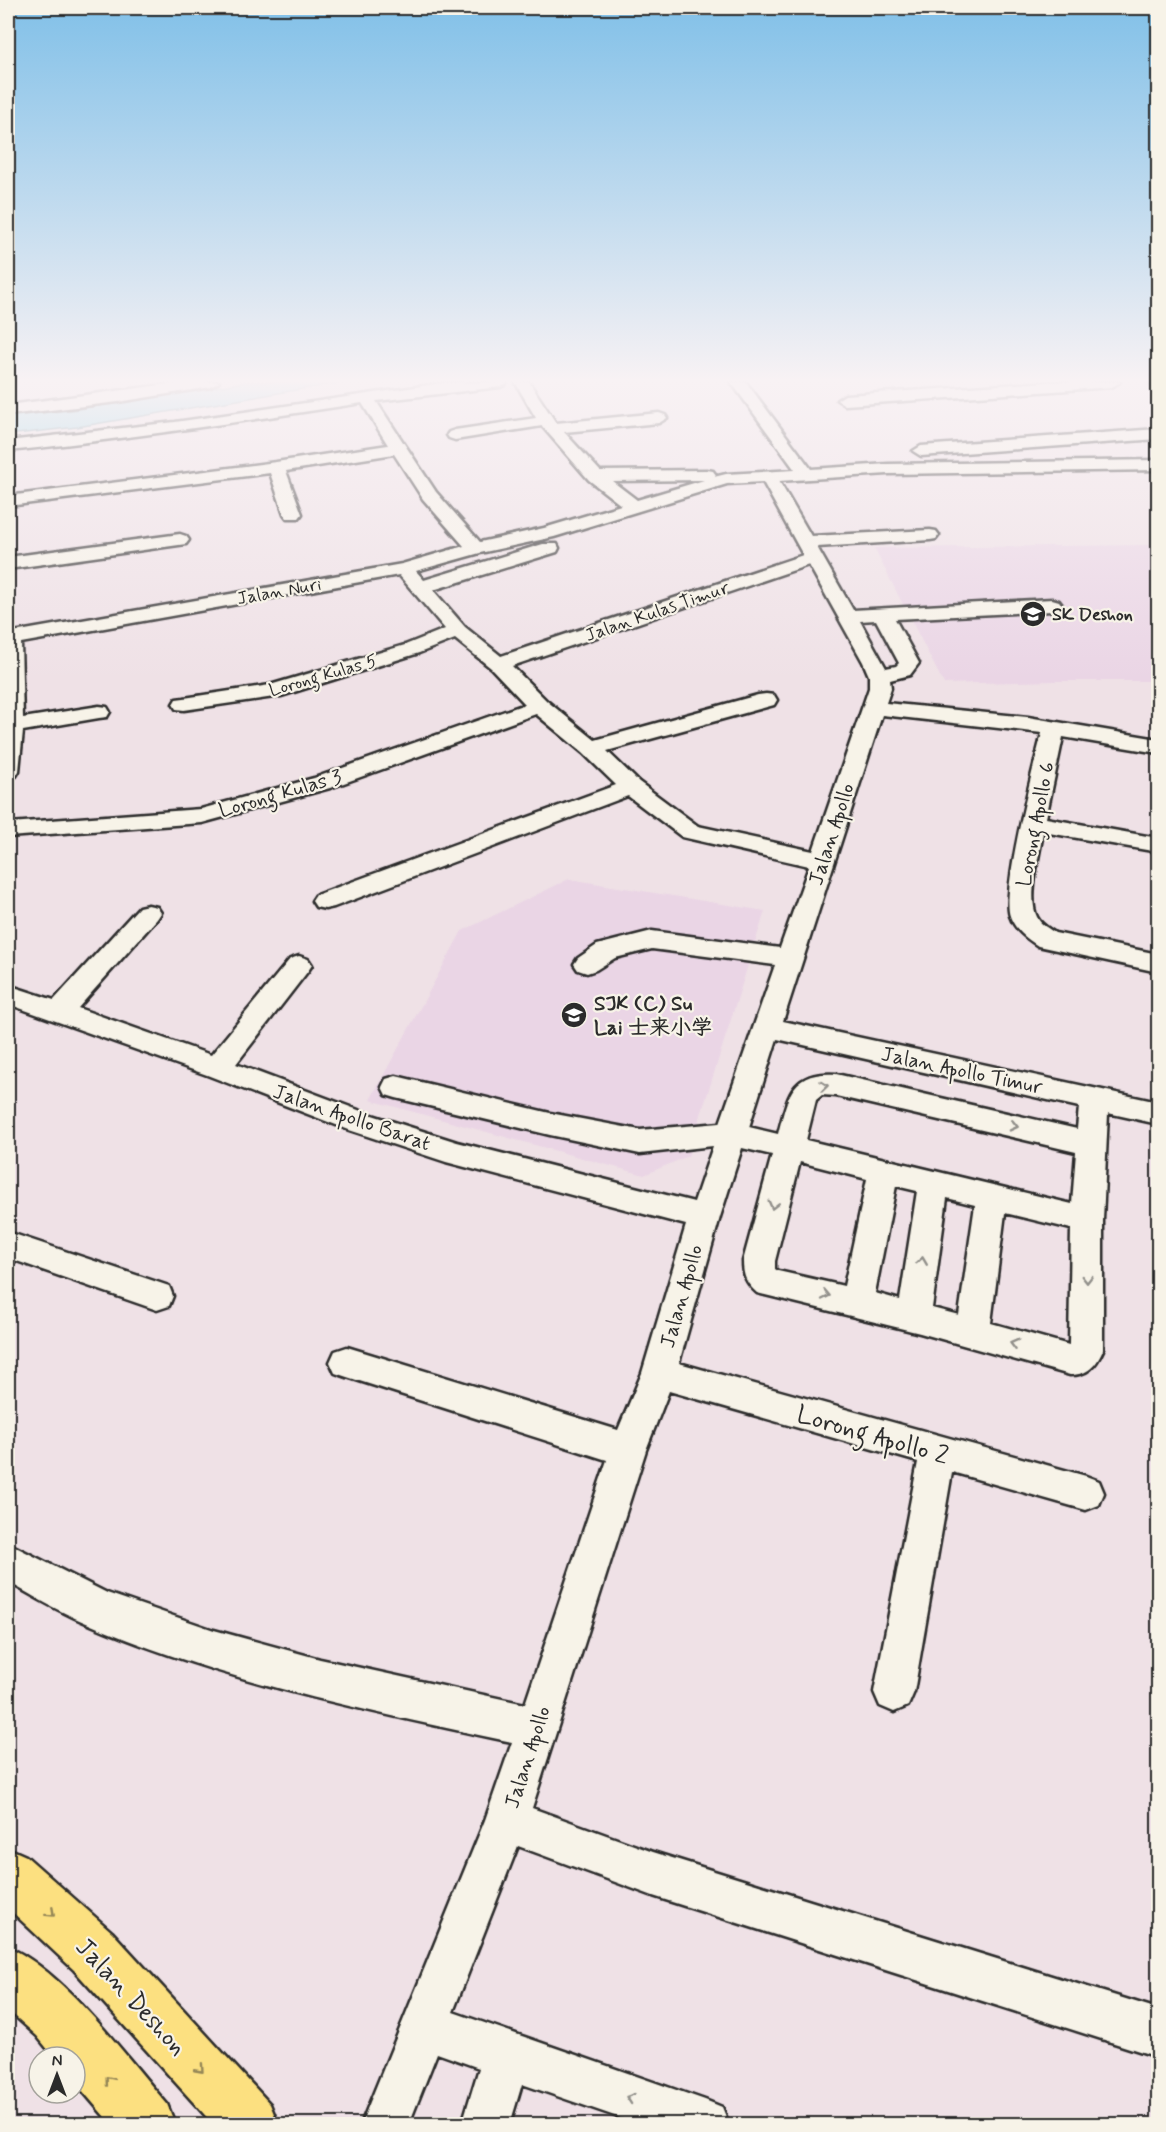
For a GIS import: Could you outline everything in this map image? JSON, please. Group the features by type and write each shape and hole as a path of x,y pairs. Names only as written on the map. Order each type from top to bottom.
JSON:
{"main road":[{"name":"Jalan Deshon","path":"8,1874 93,1951 250,2124"},
{"path":"13,1989 56,2017 147,2124"}],"street":[{"path":"8,501 162,481"},
{"path":"281,481 293,514"},
{"path":"420,481 429,495 476,548"},
{"path":"602,481 635,507"},
{"path":"715,481 722,486"},
{"name":"Jalan Nuri","path":"586,535 635,507 743,481"},
{"path":"771,481 879,676 903,671 909,663 882,613"},
{"name":"Jalan Nuri","path":"9,639 404,569 476,548 602,524 689,495"},
{"path":"420,588 559,545 561,541 548,533"},
{"name":"Jalan Kulas Timur","path":"498,664 811,550 930,535"},
{"path":"8,563 180,540"},
{"path":"404,569 458,631 498,664 539,706 591,748 631,787 690,832 822,861"},
{"path":"846,616 1052,604"},
{"name":"Lorong Kulas 5","path":"184,704 273,691 412,649 458,631"},
{"path":"8,771 12,726 9,639"},
{"name":"Jalan Apollo","path":"385,2124 507,1820 628,1450 659,1373 704,1217 879,688 879,676"},
{"path":"591,748 766,700"},
{"name":"Lorong Kulas 3","path":"8,826 202,816 322,783 539,706"},
{"path":"872,708 1054,728 1158,746"},
{"path":"12,726 99,712"},
{"name":"Lorong Apollo 6","path":"1054,728 1033,823 1020,901 1023,916 1032,930 1047,940 1158,963"},
{"path":"325,901 631,787"},
{"path":"1033,823 1158,845"},
{"path":"59,1012 148,913"},
{"path":"587,964 606,951 652,940 789,958"},
{"path":"217,1068 299,965"},
{"name":"Jalan Apollo Barat","path":"8,994 217,1068 359,1122 457,1154 704,1217"},
{"name":"Jalan Apollo Timur","path":"766,1027 1158,1113"},
{"path":"1093,1144 836,1085 823,1084 812,1088 803,1095 787,1148 759,1261 759,1274 769,1282 857,1301 914,1319 1070,1360 1078,1360 1086,1350 1087,1220 1093,1144 1094,1099"},
{"path":"396,1087 550,1124 640,1142 699,1135 732,1134 1087,1220"},
{"path":"857,1301 884,1171"},
{"path":"914,1319 934,1183"},
{"path":"973,1333 992,1197"},
{"path":"8,1245 157,1296"},
{"path":"347,1362 628,1450"},
{"name":"Lorong Apollo 2","path":"659,1373 1086,1493"},
{"path":"894,1692 938,1452"},
{"path":"8,1562 108,1613 248,1661 363,1690 537,1727"},
{"path":"507,1820 653,1874 1158,2033"},
{"path":"424,2025 705,2124"},
{"path":"486,2124 507,2055"}],"shaded area":[{"name":"SK Deshon","path":"1158,545 1158,681 944,684 874,548"},
{"name":"SJK (C) Su Lai 士来小学","path":"569,879 765,911 688,1156 644,1175 370,1100 462,931"}],"place":[{"name":"SK Deshon","path":"1033,614"},
{"name":"SJK (C) Su Lai 士来小学","path":"574,1015"}]}
